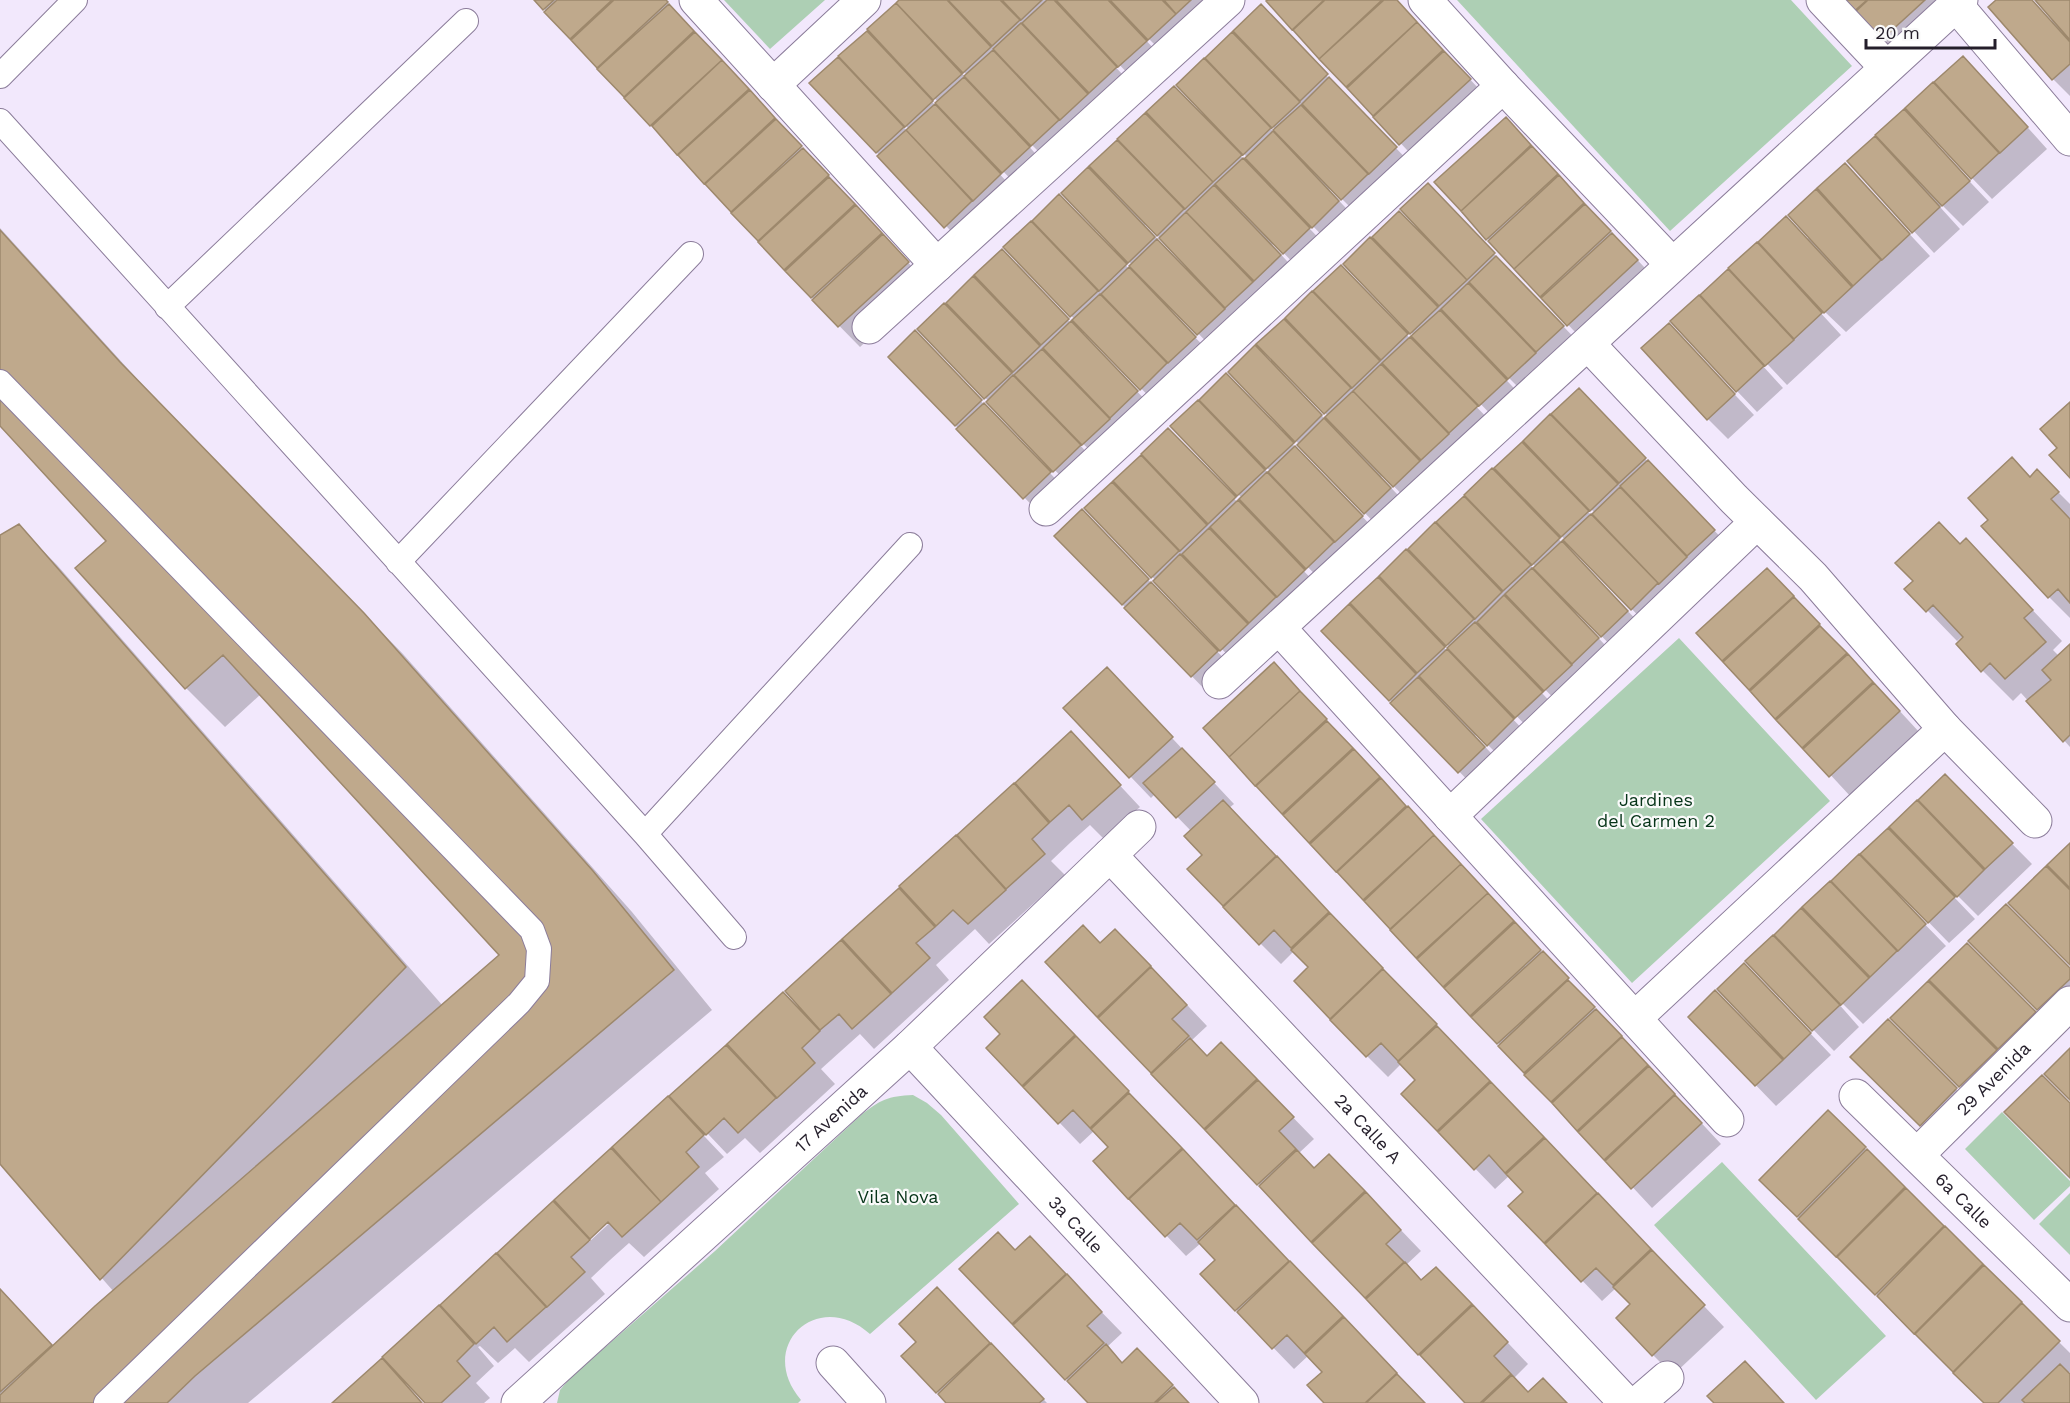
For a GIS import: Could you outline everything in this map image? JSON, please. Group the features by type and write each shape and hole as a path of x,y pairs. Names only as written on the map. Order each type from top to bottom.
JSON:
{"street":[{"path":"696,0 937,265"},
{"path":"773,85 864,0"},
{"path":"869,327 1228,0"},
{"path":"1425,0 1672,264"},
{"path":"1823,0 1886,68"},
{"path":"1219,682 1958,3 2070,139"},
{"path":"1046,508 1503,86"},
{"path":"1588,345 1756,522 1813,577 1945,729 2035,821"},
{"path":"1450,816 1756,522"},
{"path":"1279,628 1727,1120"},
{"path":"1635,1018 1945,729"},
{"name":"17 Avenida","path":"518,1403 910,1047 1139,827"},
{"name":"2a Calle A","path":"1110,855 1626,1403"},
{"name":"29 Avenida","path":"1917,1155 2070,1003"},
{"name":"3a Calle","path":"910,1047 1242,1403"},
{"name":"6a Calle","path":"1856,1096 2070,1305"},
{"path":"833,1363 869,1403"},
{"path":"1638,1403 1667,1378"}],"lane":[{"path":"0,76 75,0"},
{"path":"167,307 466,21"},
{"path":"0,122 645,834 734,937"},
{"path":"398,562 691,254"},
{"path":"0,382 532,930 539,949 537,981 519,1003 106,1403"},
{"path":"645,834 910,545"}],"green space":[{"path":"724,0 825,0 770,49"},
{"path":"1457,0 1791,0 1852,66 1670,231"},
{"name":"Jardines del Carmen 2","path":"1679,638 1830,801 1632,983 1481,819"},
{"name":"Vila Nova","path":"913,1095 941,1115 1019,1204 870,1334 850,1321 831,1317 813,1320 799,1329 789,1343 785,1360 789,1380 801,1400 798,1403 557,1403 560,1390 570,1378 715,1251 861,1115 885,1100 897,1096"},
{"path":"2002,1112 2070,1181 2070,1186 2034,1220 1965,1149"},
{"path":"1722,1162 1886,1336 1816,1400 1654,1225"},
{"path":"2070,1193 2070,1255 2039,1224"}],"building":[{"path":"534,0 554,0 543,10"},
{"path":"557,0 612,0 570,39 544,12"},
{"path":"614,0 666,0 668,2 597,68 571,40"},
{"path":"899,0 947,0 991,47 963,73 896,3"},
{"path":"948,0 1000,0 1020,20 992,46"},
{"path":"1002,0 1042,0 1021,20"},
{"path":"1047,0 1054,0 1117,67 1089,93 1022,23"},
{"path":"1056,0 1108,0 1147,41 1118,67"},
{"path":"1110,0 1162,0 1176,14 1148,40"},
{"path":"1164,0 1191,0 1176,14"},
{"path":"1324,0 1292,30 1266,1"},
{"path":"1325,0 1382,0 1319,59 1293,30"},
{"path":"1384,0 1397,0 1417,22 1346,87 1319,59"},
{"path":"1838,0 1867,0 1851,14"},
{"path":"1868,0 1925,0 1878,43 1852,15"},
{"path":"1996,0 2032,0 2070,42 2070,64 2052,80 1988,7"},
{"path":"2035,0 2070,0 2070,40"},
{"path":"896,3 962,74 933,100 867,29"},
{"path":"669,4 694,31 624,97 597,69"},
{"path":"1261,4 1328,74 1300,101 1233,31"},
{"path":"1417,22 1443,50 1373,116 1347,88"},
{"path":"1021,23 1088,94 1060,120 993,49"},
{"path":"867,31 933,101 905,127 838,56"},
{"path":"695,32 722,60 650,126 624,98"},
{"path":"1232,32 1300,102 1272,128 1205,58"},
{"path":"993,50 1059,120 1031,146 964,76"},
{"path":"1444,51 1471,79 1399,145 1373,117"},
{"path":"1963,56 2028,127 2000,153 1934,82"},
{"path":"838,57 904,127 876,153 809,83"},
{"path":"1204,58 1271,128 1243,155 1176,85"},
{"path":"722,60 749,89 677,155 652,126"},
{"path":"964,77 1030,147 1002,173 935,103"},
{"path":"1329,77 1397,147 1369,174 1302,104"},
{"path":"1933,82 1999,153 1971,179 1905,108"},
{"path":"1174,86 1242,155 1213,182 1146,112"},
{"path":"750,90 775,118 704,184 678,155"},
{"path":"935,104 1001,174 973,201 906,130"},
{"path":"1301,105 1368,174 1341,200 1273,130"},
{"path":"1904,109 1970,181 1942,206 1875,135"},
{"path":"1145,113 1213,182 1185,209 1117,139"},
{"path":"1506,117 1531,145 1461,211 1434,182"},
{"path":"776,119 802,146 731,212 705,184"},
{"path":"906,130 972,201 944,228 877,156"},
{"path":"1273,131 1339,201 1312,228 1245,158"},
{"path":"1875,136 1940,207 1912,233 1847,161"},
{"path":"1117,140 1184,209 1157,236 1089,166"},
{"path":"1532,146 1558,174 1486,240 1461,211"},
{"path":"803,148 829,175 758,241 731,213"},
{"path":"1243,158 1310,228 1283,254 1215,184"},
{"path":"1845,163 1910,234 1882,260 1817,188"},
{"path":"1088,167 1155,237 1128,263 1061,193"},
{"path":"1559,175 1584,203 1514,269 1488,241"},
{"path":"829,177 855,204 784,270 758,242"},
{"path":"1428,183 1495,253 1467,280 1400,209"},
{"path":"1214,185 1281,255 1254,281 1186,212"},
{"path":"1816,189 1881,260 1853,286 1788,215"},
{"path":"1059,194 1127,264 1099,291 1032,221"},
{"path":"1585,204 1611,231 1540,297 1514,269"},
{"path":"856,205 882,233 811,298 785,271"},
{"path":"1399,211 1467,280 1439,306 1372,237"},
{"path":"1186,212 1253,282 1225,308 1159,238"},
{"path":"1786,216 1852,287 1824,313 1758,242"},
{"path":"1031,221 1098,291 1070,317 1003,247"},
{"path":"0,230 120,362 364,613 593,871 674,970 195,1376 167,1403 0,1403 0,1395 95,1306 499,955 223,655 185,689 75,568 106,541 0,426"},
{"path":"1612,233 1638,260 1567,326 1541,298"},
{"path":"883,234 909,262 838,327 812,300"},
{"path":"1370,237 1438,307 1410,334 1343,264"},
{"path":"1157,239 1225,309 1197,335 1129,266"},
{"path":"1757,242 1822,313 1794,339 1728,268"},
{"path":"1002,249 1069,319 1041,345 974,275"},
{"path":"1496,256 1564,326 1536,352 1469,282"},
{"path":"1341,265 1408,334 1381,360 1313,291"},
{"path":"1129,267 1196,337 1168,363 1101,294"},
{"path":"1728,269 1794,340 1765,366 1700,295"},
{"path":"973,276 1040,346 1013,372 946,303"},
{"path":"1468,283 1536,353 1508,379 1441,309"},
{"path":"1312,291 1380,361 1352,388 1285,318"},
{"path":"1100,294 1167,363 1140,390 1072,320"},
{"path":"1699,295 1764,366 1736,392 1670,321"},
{"path":"944,303 1012,373 984,399 917,329"},
{"path":"1440,310 1507,380 1479,406 1411,336"},
{"path":"1284,319 1351,388 1324,414 1256,344"},
{"path":"1071,321 1138,391 1110,418 1043,348"},
{"path":"1669,323 1735,394 1707,420 1641,348"},
{"path":"915,330 982,400 955,426 888,357"},
{"path":"1410,337 1478,406 1449,433 1382,363"},
{"path":"1255,345 1322,415 1295,442 1228,372"},
{"path":"1042,349 1110,419 1082,445 1014,375"},
{"path":"1381,364 1449,434 1421,460 1353,391"},
{"path":"1226,373 1294,443 1266,469 1199,400"},
{"path":"1013,375 1081,445 1053,472 986,402"},
{"path":"1579,388 1646,458 1619,483 1551,414"},
{"path":"1353,391 1420,461 1393,487 1325,417"},
{"path":"1198,400 1265,470 1237,496 1170,426"},
{"path":"2070,402 2070,478 2049,455 2057,448 2040,429"},
{"path":"984,403 1051,472 1023,499 956,429"},
{"path":"1550,414 1618,484 1590,511 1523,441"},
{"path":"1324,418 1391,488 1364,514 1297,445"},
{"path":"1168,428 1236,497 1208,524 1141,454"},
{"path":"1522,442 1589,511 1561,537 1494,468"},
{"path":"1295,446 1363,516 1335,542 1268,472"},
{"path":"1141,455 1207,525 1180,551 1113,481"},
{"path":"2012,457 2030,477 2037,469 2059,492 2051,499 2070,519 2070,603 2058,589 2048,598 1981,526 1988,520 1968,498"},
{"path":"1648,460 1715,530 1687,556 1620,486"},
{"path":"1492,468 1560,538 1532,565 1464,495"},
{"path":"1267,472 1334,542 1306,569 1239,499"},
{"path":"1112,482 1179,551 1151,578 1084,508"},
{"path":"1620,487 1687,557 1659,584 1592,514"},
{"path":"1464,496 1531,565 1503,591 1436,522"},
{"path":"1238,500 1305,570 1277,597 1210,527"},
{"path":"1082,509 1149,579 1122,605 1054,536"},
{"path":"1591,514 1658,583 1631,610 1563,540"},
{"path":"1435,522 1502,592 1475,619 1408,549"},
{"path":"1939,522 1960,544 1966,538 2033,610 2024,618 2046,642 2005,679 1990,663 1981,672 1956,644 1963,637 1933,605 1926,612 1904,589 1913,581 1895,563"},
{"path":"19,524 406,967 100,1280 0,1164 0,535"},
{"path":"1209,528 1276,597 1249,623 1182,554"},
{"path":"1562,541 1628,611 1601,637 1533,568"},
{"path":"1406,549 1474,619 1446,646 1379,576"},
{"path":"1180,554 1248,624 1220,651 1153,581"},
{"path":"1532,568 1599,638 1572,664 1505,594"},
{"path":"1767,568 1794,596 1722,661 1696,633"},
{"path":"1378,577 1445,647 1417,673 1350,603"},
{"path":"1151,582 1218,651 1191,677 1124,608"},
{"path":"1504,595 1572,665 1544,691 1477,622"},
{"path":"1794,597 1820,624 1749,690 1723,662"},
{"path":"1349,604 1416,674 1389,701 1321,631"},
{"path":"1475,622 1543,692 1515,718 1447,648"},
{"path":"1820,626 1847,653 1775,719 1750,691"},
{"path":"2070,644 2070,735 2063,742 2026,701 2051,680 2042,670"},
{"path":"1447,649 1514,719 1487,746 1419,676"},
{"path":"1848,654 1873,682 1802,748 1776,720"},
{"path":"1274,662 1300,691 1229,757 1203,728"},
{"path":"1107,667 1173,737 1129,778 1063,708"},
{"path":"1418,677 1485,747 1458,773 1390,703"},
{"path":"1874,683 1900,711 1829,777 1803,749"},
{"path":"1300,691 1327,719 1255,786 1229,757"},
{"path":"1327,721 1353,748 1282,814 1256,786"},
{"path":"1071,731 1121,785 1082,820 1069,805 1050,822 1015,783"},
{"path":"1182,748 1215,782 1176,818 1143,783"},
{"path":"1354,749 1380,777 1309,843 1283,815"},
{"path":"1945,774 2013,843 1985,869 1918,800"},
{"path":"1381,778 1406,806 1336,872 1310,844"},
{"path":"1014,783 1049,823 1032,839 1045,854 1006,889 957,835"},
{"path":"1223,800 1276,856 1223,906 1187,869 1202,855 1184,836"},
{"path":"1917,800 1984,870 1957,897 1889,827"},
{"path":"1408,806 1434,835 1363,900 1337,872"},
{"path":"1888,828 1955,897 1928,923 1860,854"},
{"path":"956,835 1006,890 968,924 953,910 936,926 899,886"},
{"path":"1434,835 1461,864 1390,929 1364,901"},
{"path":"2070,843 2070,888 2047,865"},
{"path":"1859,854 1926,924 1898,951 1831,881"},
{"path":"1277,856 1329,912 1291,948 1274,930 1259,945 1223,907"},
{"path":"1461,864 1488,893 1416,958 1390,930"},
{"path":"2046,866 2070,890 2070,965 2008,903"},
{"path":"1830,881 1897,951 1870,977 1802,907"},
{"path":"899,888 935,927 916,943 930,958 892,993 842,939"},
{"path":"1488,893 1514,921 1443,987 1417,959"},
{"path":"2006,904 2070,968 2070,979 2037,1010 1968,941"},
{"path":"1801,908 1869,978 1841,1005 1774,935"},
{"path":"1330,913 1383,968 1330,1019 1294,981 1308,967 1291,950"},
{"path":"1515,922 1541,950 1470,1016 1444,988"},
{"path":"1083,925 1100,943 1115,929 1151,966 1097,1017 1045,962"},
{"path":"1773,935 1840,1005 1812,1031 1745,961"},
{"path":"841,940 891,994 852,1029 839,1014 820,1030 785,991"},
{"path":"1967,943 2036,1012 1998,1049 1929,980"},
{"path":"1543,951 1569,978 1497,1044 1471,1017"},
{"path":"1744,963 1811,1033 1784,1059 1717,989"},
{"path":"1151,967 1187,1005 1172,1019 1189,1036 1151,1073 1098,1018"},
{"path":"1383,969 1437,1024 1398,1061 1381,1043 1366,1057 1330,1020"},
{"path":"1022,980 1075,1035 1022,1086 986,1048 1000,1034 984,1017"},
{"path":"1568,980 1595,1007 1524,1073 1498,1046"},
{"path":"1928,981 1997,1050 1959,1087 1890,1018"},
{"path":"1715,990 1783,1060 1755,1086 1688,1017"},
{"path":"783,992 820,1031 802,1048 815,1063 777,1098 727,1044"},
{"path":"1596,1009 1622,1036 1551,1102 1524,1075"},
{"path":"1888,1019 1957,1088 1920,1126 1850,1057"},
{"path":"1437,1026 1490,1081 1437,1131 1401,1094 1415,1080 1398,1062"},
{"path":"1076,1036 1129,1091 1090,1128 1073,1110 1058,1124 1023,1087"},
{"path":"1622,1037 1648,1065 1577,1131 1552,1103"},
{"path":"1190,1038 1207,1056 1221,1042 1257,1079 1204,1129 1151,1074"},
{"path":"726,1045 776,1098 738,1133 724,1118 706,1135 669,1096"},
{"path":"2070,1048 2070,1100 2044,1074"},
{"path":"1649,1066 1675,1094 1604,1160 1578,1132"},
{"path":"2042,1075 2070,1103 2070,1178 2004,1112"},
{"path":"1258,1080 1294,1117 1279,1131 1296,1149 1257,1185 1205,1130"},
{"path":"1491,1082 1544,1137 1505,1173 1489,1155 1474,1170 1438,1132"},
{"path":"1129,1093 1182,1148 1128,1199 1093,1161 1108,1147 1091,1129"},
{"path":"1675,1095 1702,1123 1631,1189 1605,1161"},
{"path":"668,1096 704,1135 686,1152 699,1167 661,1202 612,1147"},
{"path":"1828,1110 1866,1147 1797,1217 1759,1180"},
{"path":"1545,1138 1597,1193 1544,1243 1508,1206 1523,1192 1506,1174"},
{"path":"611,1148 661,1202 622,1237 608,1222 590,1239 554,1200"},
{"path":"1183,1149 1235,1205 1197,1240 1180,1223 1165,1237 1129,1199"},
{"path":"1867,1149 1905,1187 1836,1257 1798,1219"},
{"path":"1297,1150 1314,1168 1329,1154 1365,1191 1311,1242 1259,1186"},
{"path":"1906,1188 1944,1226 1875,1295 1837,1257"},
{"path":"1366,1192 1401,1230 1386,1244 1404,1262 1365,1298 1312,1243"},
{"path":"1598,1193 1651,1249 1613,1285 1596,1268 1581,1282 1545,1244"},
{"path":"553,1201 590,1240 571,1257 585,1272 547,1307 497,1253"},
{"path":"1236,1205 1289,1261 1235,1311 1200,1274 1215,1260 1198,1242"},
{"path":"1945,1226 1983,1264 1914,1334 1877,1296"},
{"path":"998,1232 1015,1250 1030,1236 1066,1274 1012,1324 959,1269"},
{"path":"1652,1250 1705,1305 1652,1356 1616,1318 1630,1304 1613,1287"},
{"path":"496,1253 546,1307 507,1342 494,1327 476,1344 440,1305"},
{"path":"1290,1261 1343,1316 1304,1353 1287,1335 1272,1349 1237,1312"},
{"path":"1405,1262 1421,1280 1436,1267 1472,1304 1418,1355 1366,1299"},
{"path":"1984,1265 2022,1302 1953,1372 1915,1334"},
{"path":"1067,1274 1102,1312 1087,1326 1104,1343 1065,1380 1013,1325"},
{"path":"937,1287 990,1343 936,1393 901,1356 916,1342 899,1324"},
{"path":"0,1289 52,1345 0,1392"},
{"path":"2022,1303 2060,1341 1998,1403 1984,1403 1953,1373"},
{"path":"439,1305 474,1344 457,1361 470,1376 441,1403 425,1403 382,1357"},
{"path":"1473,1305 1508,1342 1494,1356 1511,1374 1480,1403 1465,1403 1420,1355"},
{"path":"1344,1317 1397,1373 1365,1403 1324,1403 1307,1385 1322,1372 1305,1354"},
{"path":"991,1343 1044,1399 1039,1403 946,1403 938,1394"},
{"path":"1106,1344 1122,1363 1137,1348 1173,1385 1154,1403 1088,1403 1067,1381"},
{"path":"382,1358 422,1403 332,1403"},
{"path":"1745,1361 1784,1403 1714,1403 1707,1396"},
{"path":"2060,1364 2070,1374 2070,1403 2025,1403 2022,1400"},
{"path":"1397,1374 1425,1403 1366,1403"},
{"path":"1512,1375 1528,1392 1543,1378 1567,1403 1482,1403"},
{"path":"1174,1387 1189,1403 1156,1403"}]}
